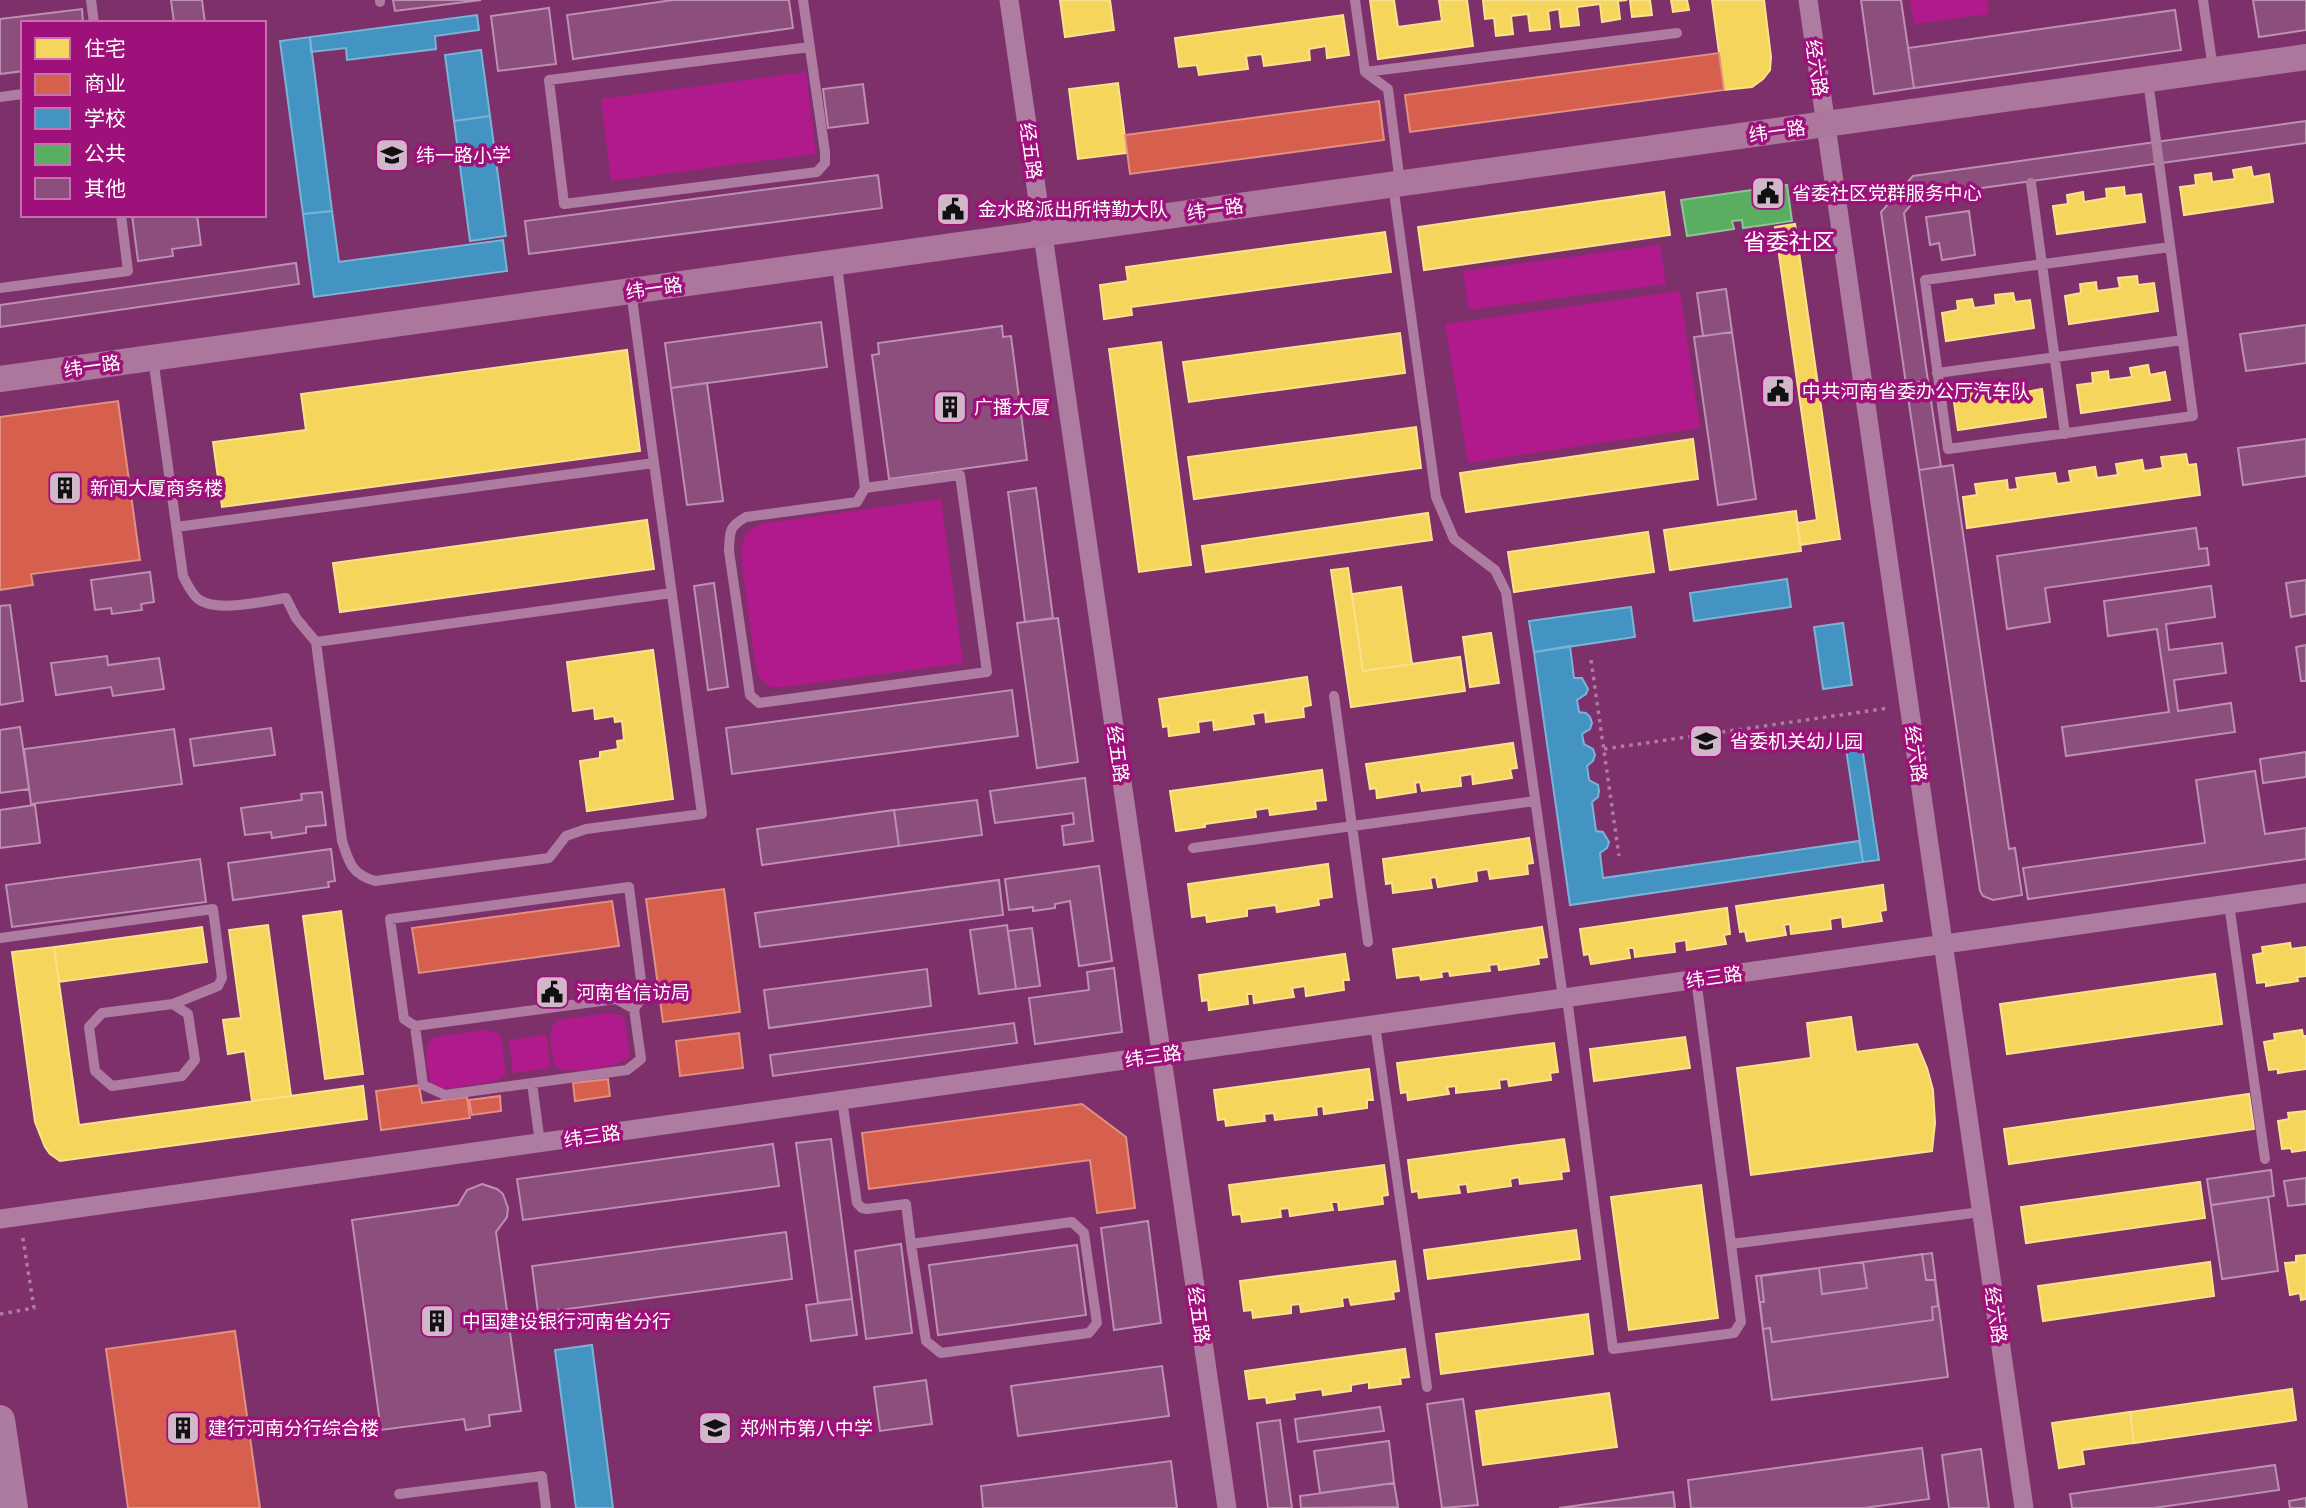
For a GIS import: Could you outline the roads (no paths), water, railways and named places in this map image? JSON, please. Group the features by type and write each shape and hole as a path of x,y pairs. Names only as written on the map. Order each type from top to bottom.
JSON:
{"main road":[{"path":"0,1420 12,1508"}],"street":[{"name":"经五路","path":"1009,0 1227,1508"},
{"name":"经六路","path":"1808,0 2024,1508"},
{"name":"纬一路","path":"0,379 2306,57"},
{"name":"纬三路","path":"0,1219 2306,893"}],"lane":[{"path":"91,0 94,21"},
{"path":"803,0 810,47 825,152 825,163 817,172 564,204 549,80 810,47"},
{"path":"1355,0 1365,72 1388,89 1397,184 1436,497 1454,539 1495,569 1506,592 1613,1349 1734,1333 1741,1322 1696,979"},
{"path":"2203,0 2214,70"},
{"path":"1365,72 1677,33"},
{"path":"2148,79 2193,416 1948,449 1925,280 2170,247"},
{"path":"0,97 21,94"},
{"path":"2031,183 2065,434"},
{"path":"0,288 128,271 121,217"},
{"path":"836,262 865,488 858,502 746,517 734,523 730,531 729,551 750,695 759,703 987,672 960,475 865,488"},
{"path":"153,357 183,576 200,601 219,606 286,598 296,618 316,642 342,841 350,864 361,877 375,881 550,858 566,836 586,829 702,814 631,291"},
{"path":"1937,373 2183,340"},
{"path":"176,527 654,463"},
{"path":"316,642 672,593"},
{"path":"1334,696 1368,942"},
{"path":"1193,848 1535,801"},
{"path":"415,1026 423,1085 445,1095 626,1070 641,1059 634,1009 643,996 629,887 390,919 404,1019 415,1026 617,999 634,1009"},
{"path":"2229,904 2265,1159"},
{"path":"0,938 213,909 222,978 218,986 173,1004 102,1013 89,1027 95,1071 112,1086 183,1076 195,1060 188,1014 173,1004"},
{"path":"1375,1025 1427,1387"},
{"path":"532,1083 540,1143"},
{"path":"842,1100 857,1203 867,1209 906,1204 911,1244 926,1340 941,1353 1089,1333 1097,1323 1084,1233 1072,1222 911,1244"},
{"path":"1731,1244 1982,1212"},
{"path":"399,1494 542,1476 546,1508"}],"place":[{"name":"纬一路小学","path":"392,155"},
{"name":"省委社区党群服务中心","path":"1768,193"},
{"name":"金水路派出所特勤大队","path":"953,209"},
{"name":"中共河南省委办公厅汽车队","path":"1778,391"},
{"name":"广播大厦","path":"950,407"},
{"name":"新闻大厦商务楼","path":"65,488"},
{"name":"省委机关幼儿园","path":"1706,741"},
{"name":"河南省信访局","path":"552,992"},
{"name":"中国建设银行河南省分行","path":"437,1321"},
{"name":"建行河南分行综合楼","path":"183,1428"},
{"name":"郑州市第八中学","path":"715,1428"}],"district":[{"name":"省委社区","path":"1789,242"}]}
